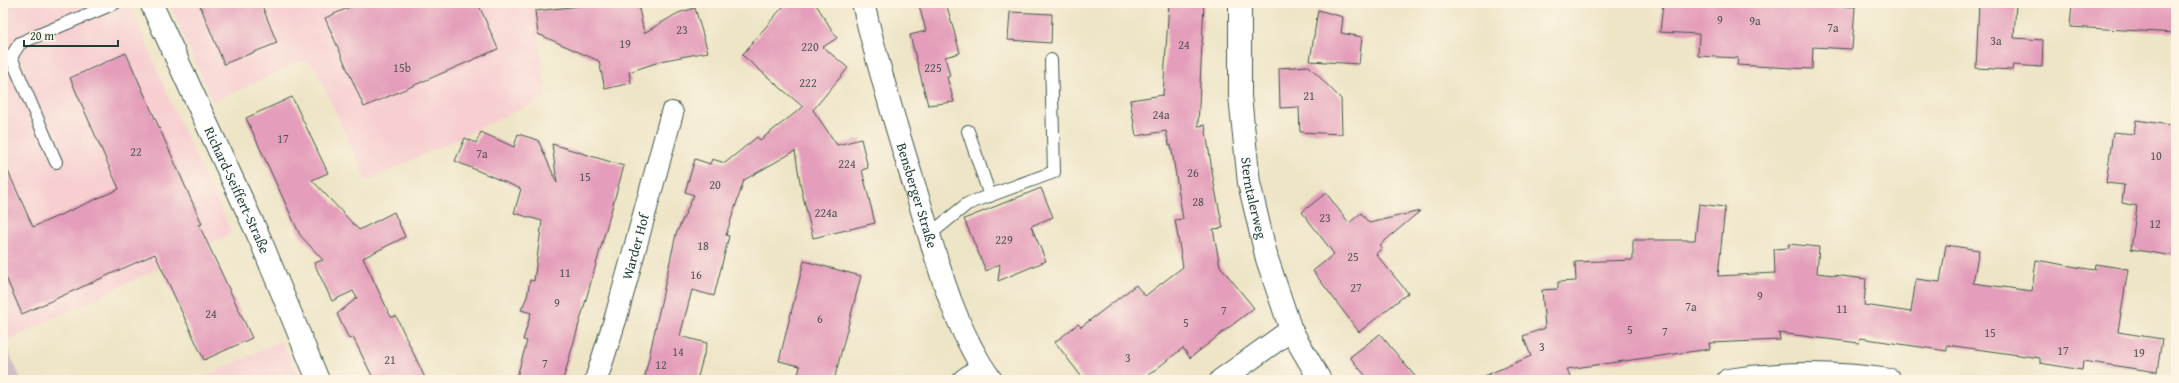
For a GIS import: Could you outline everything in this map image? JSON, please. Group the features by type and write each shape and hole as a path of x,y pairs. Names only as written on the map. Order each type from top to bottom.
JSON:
{"street":[{"name":"Richard-Seiffert-Straße","path":"151,3 260,239 318,380"},
{"name":"Bensberger Straße","path":"863,3 880,75 950,301 986,374"},
{"name":"Sterntalerweg","path":"1240,3 1240,96 1249,182 1267,259 1291,330 1320,380"},
{"name":"Warder Hof","path":"596,380 616,317 672,113"},
{"path":"1221,380 1291,330"},
{"path":"964,380 986,374"},
{"path":"1728,380 1756,376 1849,374 1890,380"}],"lane":[{"path":"56,162 11,57 20,43 115,3"},
{"path":"929,235 968,204 1054,172 1051,60"},
{"path":"968,131 990,196"}],"shaded area":[{"path":"3,3 129,3 179,121 232,233 4,342"},
{"path":"169,3 534,3 546,97 367,181 315,67 307,62 299,62 213,102"},
{"path":"3,339 21,379 20,380 3,380"},
{"path":"281,341 301,380 198,380"}],"building":[{"path":"199,3 261,3 277,43 224,64"},
{"path":"359,3 478,3 498,49 364,107 325,18"},
{"path":"606,3 638,3 644,33 678,13 695,8 708,52 665,60 629,72 631,83 605,89 599,61 538,34 535,11"},
{"path":"786,3 815,3 837,38 823,47 848,68 813,110 837,145 861,139 868,168 862,170 875,223 813,238 801,188 795,151 744,180 726,235 729,236 714,296 692,290 680,336 707,343 697,380 644,380 676,234 694,195 685,192 695,159 710,164 712,159 725,163 757,137 760,140 803,107 742,55"},
{"path":"1169,3 1204,3 1198,126 1205,125 1214,184 1223,228 1213,229 1220,266 1254,308 1190,358 1183,348 1142,380 1084,380 1055,342 1078,324 1081,327 1136,285 1145,296 1183,267 1175,220 1183,219 1171,145 1169,145 1166,131 1136,136 1130,100 1163,95"},
{"path":"1663,3 1774,3 1855,7 1852,49 1813,47 1812,69 1737,65 1738,58 1698,56 1699,34 1660,32"},
{"path":"1979,3 2016,3 2014,38 2043,40 2042,67 2013,65 2012,70 1976,68"},
{"path":"2072,3 2176,3 2176,33 2070,27"},
{"path":"919,5 947,6 960,53 945,57 950,76 947,77 954,102 928,105 910,35 926,31"},
{"path":"1318,10 1343,17 1341,33 1362,37 1359,64 1310,61"},
{"path":"1010,12 1052,14 1051,43 1008,40"},
{"path":"126,53 202,224 199,225 252,338 204,360 155,254 22,314 3,271 3,160 33,227 119,189 70,78"},
{"path":"1309,66 1341,99 1342,134 1300,132 1299,107 1280,108 1279,68"},
{"path":"292,97 328,173 312,180 359,230 394,212 405,237 363,258 391,317 396,316 426,380 374,380 353,337 349,339 337,314 357,298 353,291 332,301 314,263 323,260 300,235 246,118"},
{"path":"2136,120 2176,126 2176,235 2173,256 2131,249 2137,206 2122,203 2124,185 2106,183 2113,132 2134,134"},
{"path":"481,132 514,147 518,134 538,140 557,183 552,144 624,166 563,380 516,380 527,341 523,340 531,313 521,310 527,297 530,280 534,281 542,221 514,213 521,189 455,161 465,138 476,143"},
{"path":"1041,188 1053,217 1031,226 1046,261 998,281 1000,264 986,271 964,219"},
{"path":"1326,193 1349,223 1361,213 1369,223 1420,211 1380,245 1382,248 1376,254 1408,293 1359,332 1313,271 1334,254 1302,212"},
{"path":"1699,204 1725,207 1718,276 1775,273 1774,249 1789,248 1788,244 1819,247 1817,273 1866,279 1864,305 1911,312 1916,279 1940,282 1946,245 1979,250 1973,283 2032,291 2036,260 2094,270 2095,264 2128,269 2118,332 2162,339 2157,372 2083,361 2082,370 2040,363 2040,358 1947,345 1947,351 1860,338 1859,343 1779,333 1780,340 1709,343 1710,349 1567,369 1572,380 1475,380 1531,356 1523,336 1545,328 1542,290 1558,289 1558,282 1576,281 1575,262 1633,260 1633,240 1695,240"},
{"path":"804,261 861,276 834,380 797,380 800,366 779,361"},
{"path":"1380,334 1418,380 1369,380 1350,357"}]}
